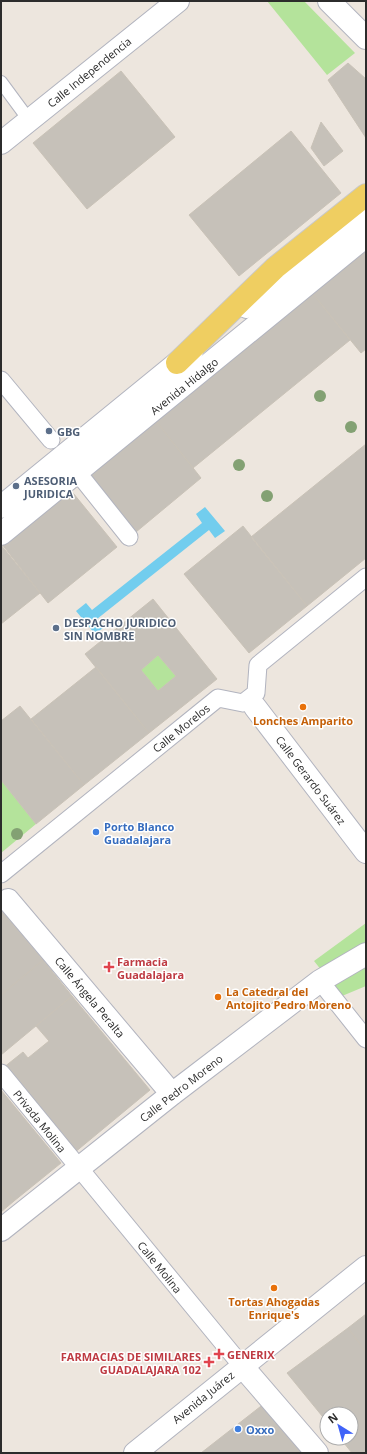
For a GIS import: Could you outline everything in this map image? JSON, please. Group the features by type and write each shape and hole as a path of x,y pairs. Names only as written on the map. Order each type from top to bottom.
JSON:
{"main road":[{"path":"177,363 275,268 366,195"}],"street":[{"name":"Calle Independencia","path":"1,143 178,1"},
{"path":"329,1 366,38"},
{"name":"Avenida Hidalgo","path":"1,507 366,211"},
{"name":"Avenida Hidalgo","path":"1,534 78,473 366,236"},
{"path":"1,380 51,440"},
{"path":"78,473 129,537"},
{"name":"Calle Morelos","path":"1,874 218,698 243,703 256,693 258,665 366,578"},
{"name":"Calle Gerardo Suárez","path":"255,707 366,852"},
{"name":"Calle Ángela Peralta","path":"8,900 172,1094"},
{"name":"Calle Pedro Moreno","path":"1,1230 172,1094 320,981 366,954"},
{"path":"320,981 366,1039"},
{"name":"Privada Molina","path":"1,1074 78,1168"},
{"name":"Calle Molina","path":"78,1168 242,1366"},
{"name":"Avenida Juárez","path":"135,1453 366,1267"},
{"path":"242,1366 317,1453"}],"lane":[{"path":"1,82 29,120"}],"green space":[{"path":"267,1 304,1 355,53 327,75"},
{"path":"158,655 176,676 158,691 141,670"},
{"path":"1,780 36,824 1,853"},
{"path":"366,923 366,986 342,996 314,961"}],"water":[{"path":"205,507 225,531 215,538 209,530 97,619 103,628 95,634 76,611 86,603 92,610 202,523 196,514"}],"building":[{"path":"348,63 366,79 366,138 328,80"},
{"path":"121,71 175,137 87,209 33,143"},
{"path":"321,122 343,151 324,166 311,148"},
{"path":"291,131 341,193 239,276 189,215"},
{"path":"366,251 366,349 361,353 313,294"},
{"path":"313,294 350,340 193,468 156,421"},
{"path":"156,421 201,478 136,532 90,475"},
{"path":"366,444 366,558 307,606 251,537"},
{"path":"69,488 117,547 48,603 1,543"},
{"path":"243,526 307,606 249,653 184,574"},
{"path":"1,545 40,593 1,624"},
{"path":"153,599 217,679 149,733 85,654","holes":["158,655 176,676 158,691 141,670"]},
{"path":"96,667 149,733 84,785 31,719"},
{"path":"20,706 84,785 36,824 1,780 1,721"},
{"path":"1,910 43,960 1,995"},
{"path":"43,960 72,996 1,1055 1,995"},
{"path":"72,996 150,1090 74,1153 3,1068 23,1052 28,1058 49,1041 36,1026"},
{"path":"1,1090 61,1163 14,1201 1,1185"},
{"path":"1,1185 14,1201 1,1212"},
{"path":"366,1314 366,1352 348,1328"},
{"path":"348,1328 366,1352 366,1453 352,1453 346,1446 359,1446 359,1406 319,1406 319,1412 287,1373"},
{"path":"265,1403 304,1453 201,1453"}],"place":[{"name":"GBG","path":"49,431"},
{"name":"ASESORIA JURIDICA","path":"16,486"},
{"name":"DESPACHO JURIDICO SIN NOMBRE","path":"56,628"},
{"name":"Lonches Amparito","path":"303,707"},
{"name":"Porto Blanco Guadalajara","path":"96,832"},
{"name":"Farmacia Guadalajara","path":"109,967"},
{"name":"La Catedral del Antojito Pedro Moreno","path":"218,997"},
{"name":"Tortas Ahogadas Enrique's","path":"274,1288"},
{"name":"GENERIX","path":"219,1354"},
{"name":"FARMACIAS DE SIMILARES GUADALAJARA 102","path":"209,1362"},
{"name":"Oxxo","path":"238,1429"}]}
